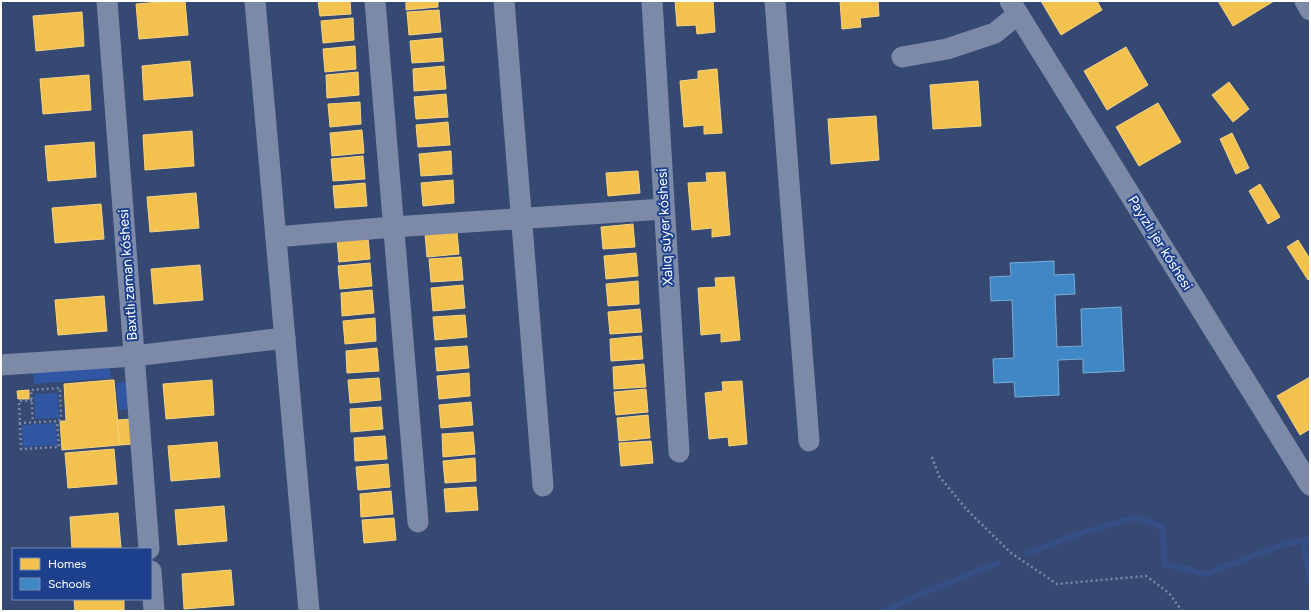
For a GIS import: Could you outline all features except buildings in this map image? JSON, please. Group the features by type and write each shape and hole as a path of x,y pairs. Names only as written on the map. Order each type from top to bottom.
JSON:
{"street":[{"name":"Baxıtlı zaman kóshesi","path":"107,1 149,548"},
{"path":"255,1 309,611"},
{"path":"375,1 418,522"},
{"path":"504,1 543,486"},
{"name":"Xalıq súyer kóshesi","path":"652,1 679,452"},
{"path":"775,1 810,441"},
{"path":"1305,1 1310,10"},
{"path":"902,57 947,49 995,33 1014,8"},
{"name":"Payızlı jer kóshesi","path":"1014,8 1310,485"},
{"path":"276,237 393,227 664,209"},
{"path":"1,365 134,356 285,338"},
{"path":"152,584 154,611"}],"path":[{"path":"19,423 57,421 61,418 60,388 31,388 33,422"},
{"path":"32,400 19,401 21,449 59,448 57,421"},
{"path":"932,457 939,476 967,510 1011,553 1057,584 1146,576 1169,593 1182,611"}],"shaded area":[{"path":"110,367 111,378 34,384 33,372"},
{"path":"127,382 129,409 119,410 116,383"},
{"path":"57,393 59,418 35,419 34,394"},
{"path":"56,423 57,445 23,447 22,425"}],"waterway":[{"path":"1028,553 1079,534 1136,517 1162,527 1165,564 1206,574 1287,543 1310,540"},
{"path":"1303,541 1310,580"},
{"path":"885,611 914,597 997,563"}]}
